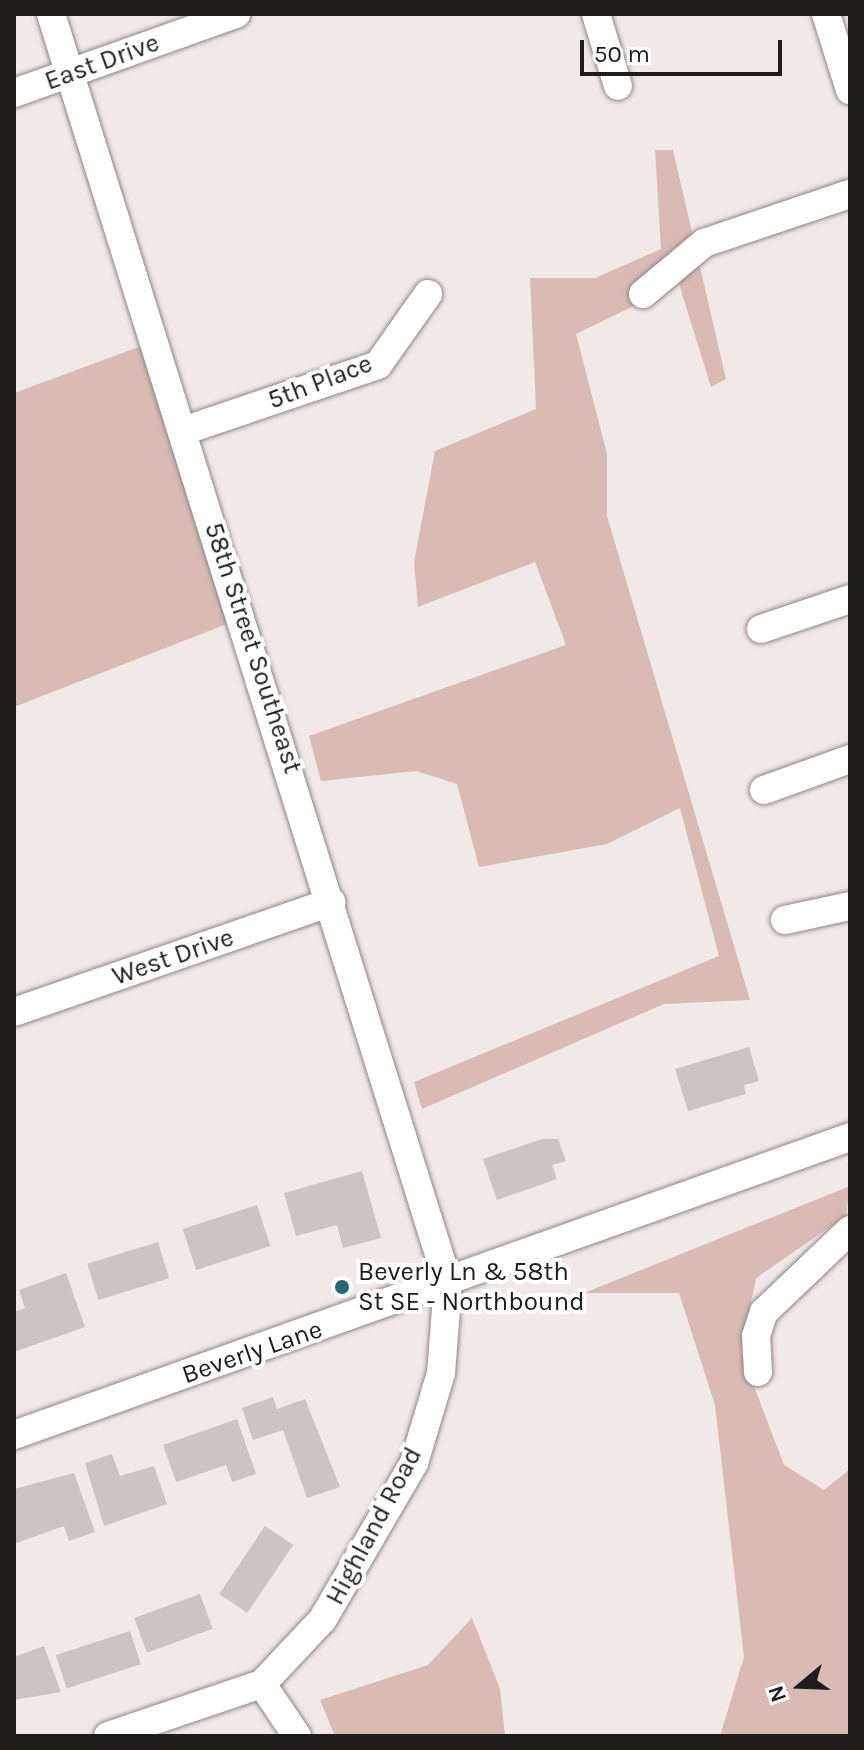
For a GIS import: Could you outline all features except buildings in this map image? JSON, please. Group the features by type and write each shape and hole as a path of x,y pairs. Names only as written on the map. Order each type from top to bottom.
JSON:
{"street":[{"name":"58th Street Southeast","path":"51,14 448,1283"},
{"name":"East Drive","path":"14,93 236,14"},
{"path":"596,14 618,86"},
{"path":"826,14 850,90"},
{"path":"643,294 704,243 850,194"},
{"name":"5th Place","path":"183,431 378,365 428,294"},
{"path":"761,629 850,599"},
{"path":"764,790 850,759"},
{"name":"West Drive","path":"14,1012 331,902"},
{"path":"785,920 850,906"},
{"name":"Beverly Lane","path":"14,1435 448,1283 850,1137"},
{"path":"758,1372 756,1336 764,1312 850,1230"},
{"name":"Highland Road","path":"262,1684 323,1619 414,1463 441,1373 448,1283"},
{"path":"108,1736 262,1684 297,1736"}],"shaded area":[{"path":"655,150 673,150 726,379 711,387 679,284 576,334 607,454 607,516 750,1000 664,1004 422,1109 414,1082 719,956 680,808 607,844 479,867 457,784 416,771 321,781 309,736 566,645 535,562 418,607 414,562 435,451 536,409 530,278 595,278 661,249"},
{"path":"155,341 245,617 14,707 14,393"},
{"path":"850,1186 846,1216 756,1278 741,1352 784,1465 824,1490 850,1469 850,1736 720,1736 744,1657 715,1405 679,1293 584,1293"},
{"path":"472,1618 500,1689 505,1736 335,1736 320,1700 428,1665"}],"place":[{"name":"Beverly Ln & 58th St SE - Northbound","path":"342,1287"}]}
